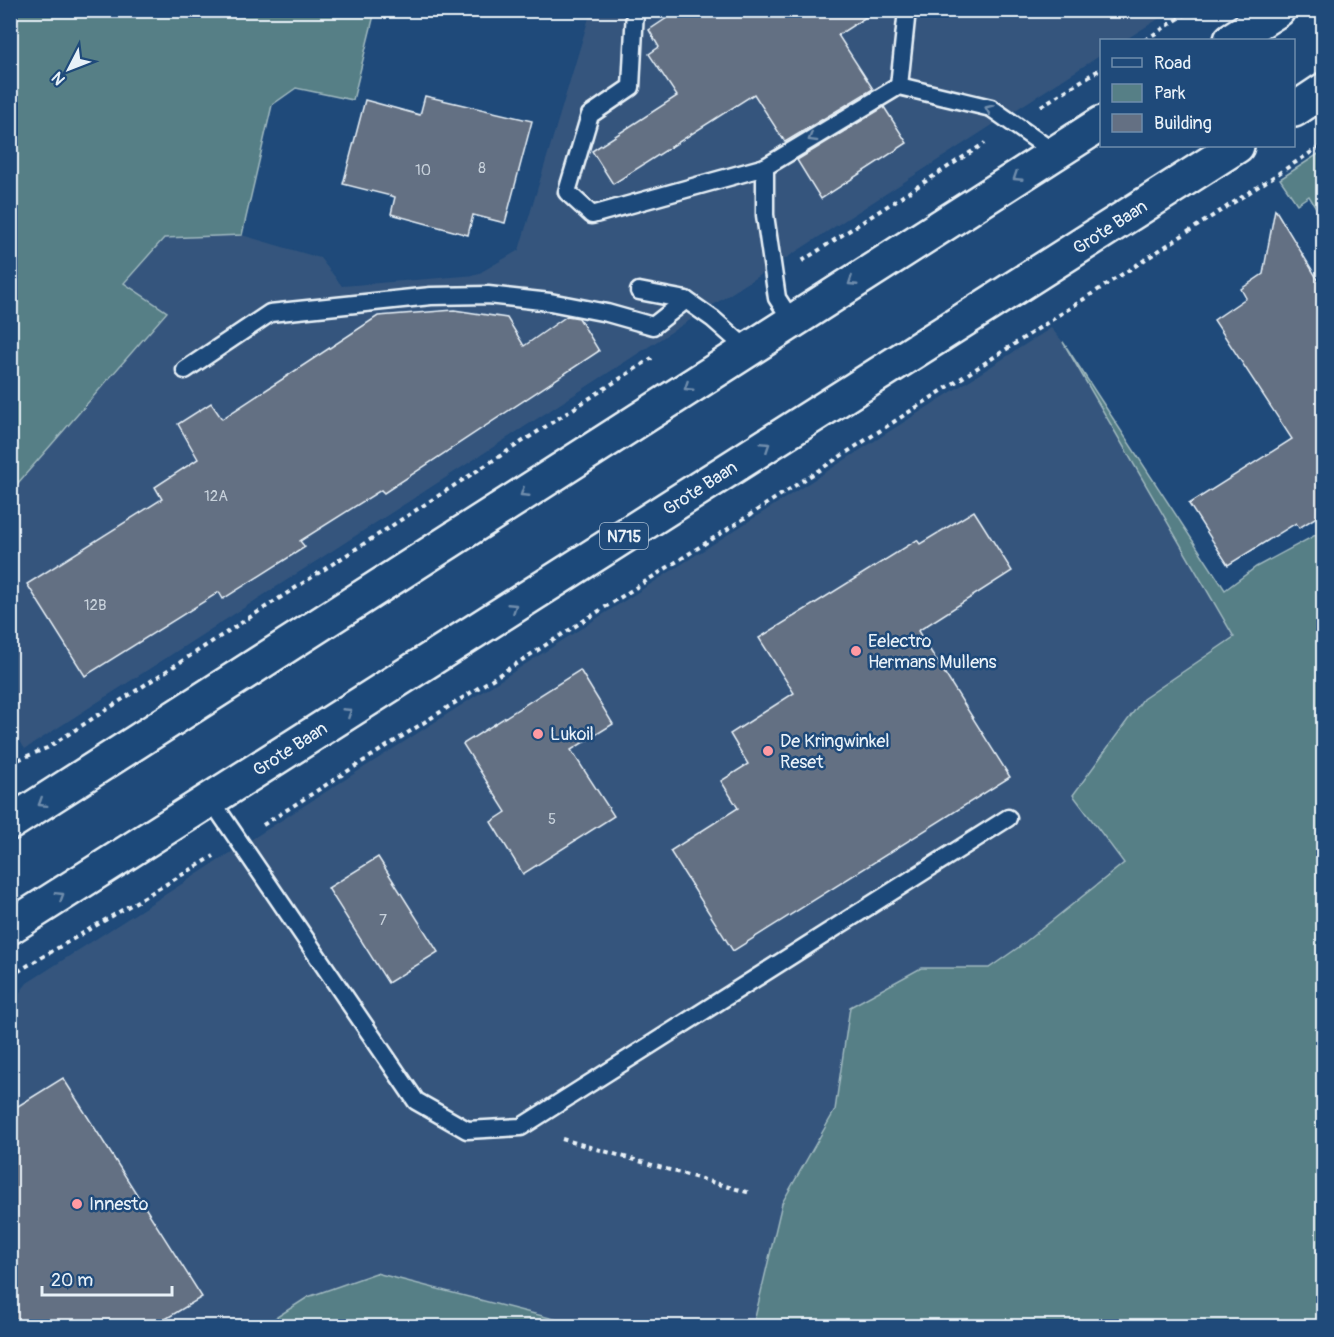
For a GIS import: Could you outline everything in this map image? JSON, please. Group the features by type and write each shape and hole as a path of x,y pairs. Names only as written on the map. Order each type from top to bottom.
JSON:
{"main road":[{"path":"1233,39 1278,10"},
{"path":"1295,109 1323,90"},
{"path":"10,823 1100,124"},
{"name":"Grote Baan","path":"10,927 1235,147"}],"lane":[{"path":"635,10 631,87 590,115 567,192 592,215 765,167 899,86 991,108 1055,153"},
{"path":"899,86 906,10"},
{"path":"765,167 765,215 777,298 792,321"},
{"path":"639,291 686,300 713,319 747,349"},
{"path":"185,370 270,313 431,296 488,295 607,312 653,326 686,300"},
{"path":"211,800 416,1101 467,1130 521,1127 1008,818"}],"path":[{"path":"1147,39 1192,10"},
{"path":"774,279 1100,69"},
{"path":"10,976 239,841 734,525 1323,144"},
{"path":"10,763 47,748 652,358"},
{"path":"521,1127 750,1193"}],"shaded area":[{"path":"591,11 1171,11 1127,39 1100,39 1100,56 25,749 11,727 11,491 166,313 124,283 164,238 242,235 320,258 342,286 476,275 519,250"},
{"path":"1051,328 1063,342 1234,637 1143,699 1124,863 1019,948 989,968 921,968 850,1007 835,1110 782,1203 753,1326 581,1326 376,1273 308,1297 263,1326 11,1326 10,1005 27,983"}],"green space":[{"path":"11,10 375,11 353,100 296,88 272,105 242,235 164,238 124,283 167,312 11,491"},
{"path":"1323,151 1323,219 1309,196 1297,204 1280,179"},
{"path":"1063,342 1225,590 1256,567 1323,531 1323,1326 753,1326 782,1203 835,1110 850,1007 921,968 989,968 1019,947 1124,863 1073,795 1143,699 1234,637"},
{"path":"376,1273 581,1326 263,1326 308,1297"}],"building":[{"path":"679,10 877,10 838,35 873,89 785,142 754,94 613,184 592,151 677,96 649,54 659,47 649,30"},
{"path":"425,96 532,121 505,223 473,215 468,235 391,214 395,197 343,184 365,100 420,115"},
{"path":"884,107 907,143 821,199 797,160"},
{"path":"1275,209 1323,288 1323,513 1299,528 1296,523 1228,565 1189,504 1292,439 1214,320 1246,298 1241,289 1263,274"},
{"path":"454,310 507,318 524,346 567,316 579,318 599,351 384,493 381,490 300,541 305,547 223,599 219,592 85,676 27,584 162,499 155,487 198,459 178,424 211,403 222,419 378,316"},
{"path":"974,511 1012,571 918,631 1010,777 733,951 670,851 738,808 721,781 748,764 730,734 794,693 759,638 917,540 920,544"},
{"path":"580,670 613,724 571,750 614,816 523,874 491,822 506,812 463,744"},
{"path":"378,857 438,952 388,983 328,888"},
{"name":"Innesto","path":"63,1078 202,1297 154,1326 10,1326 10,1111"}],"place":[{"name":"Eelectro Hermans Mullens","path":"856,651"},
{"name":"Lukoil","path":"538,734"},
{"name":"De Kringwinkel Reset","path":"768,751"},
{"name":"Innesto","path":"77,1204"}]}
